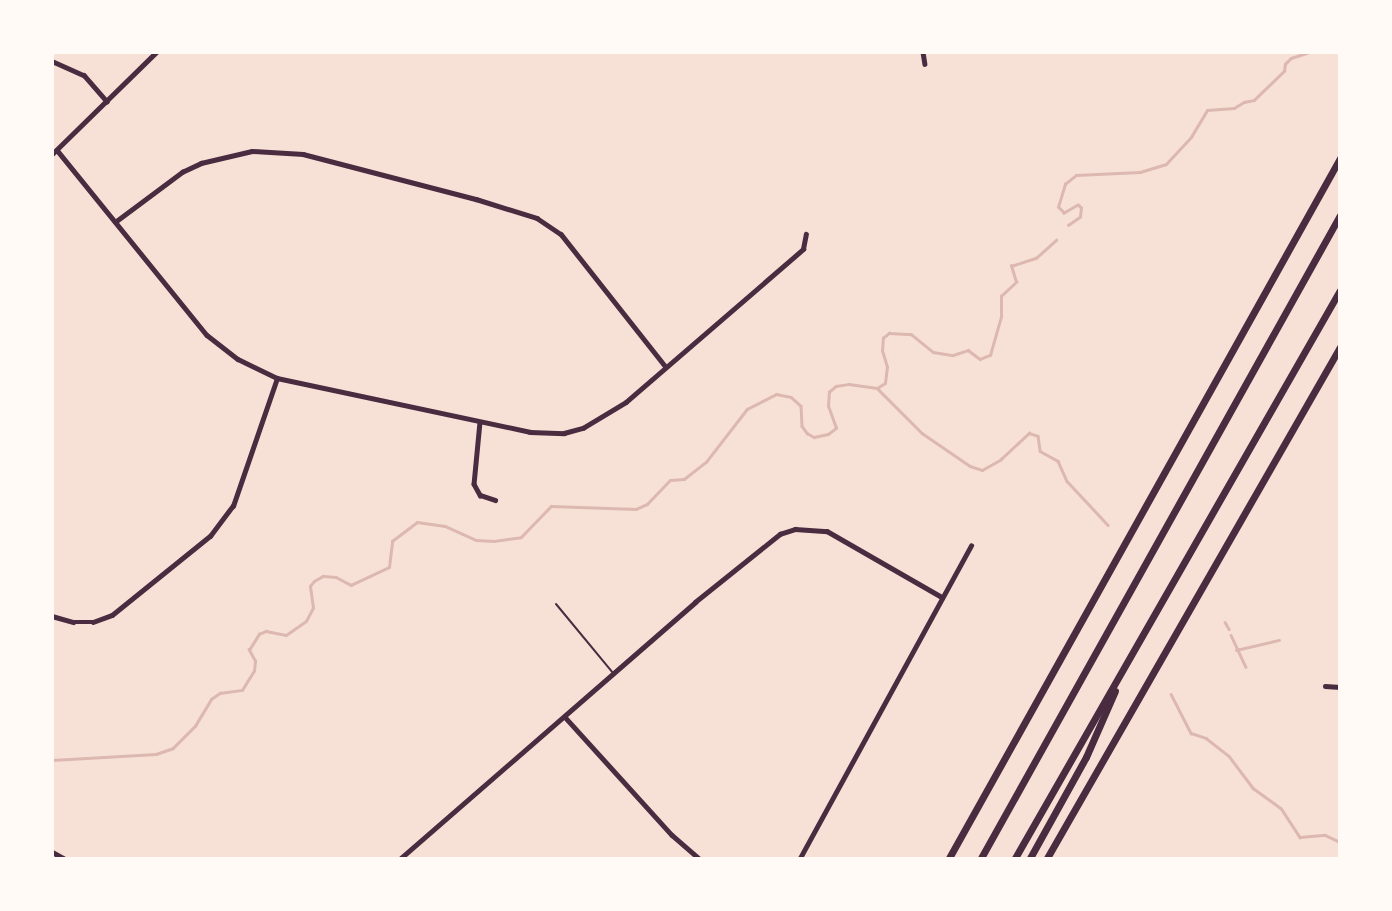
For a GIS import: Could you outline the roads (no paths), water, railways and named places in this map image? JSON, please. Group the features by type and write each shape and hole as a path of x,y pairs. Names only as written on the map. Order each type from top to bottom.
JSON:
{"highway":[{"path":"949,859 1339,158"},
{"path":"981,859 1339,215"},
{"path":"1016,859 1339,290"},
{"path":"1047,859 1339,346"},
{"path":"1030,859 1086,757 1133,652"}],"street":[{"path":"156,52 55,152 218,346 277,378 480,422 551,434 583,428 626,402 803,249 806,234"},
{"path":"923,52 925,64"},
{"path":"52,61 84,75 107,101"},
{"path":"115,222 182,172 201,163 252,151 303,154 449,192 537,218 561,234 666,367"},
{"path":"52,616 83,622 112,615 210,536 233,506 277,378"},
{"path":"480,422 474,484 480,495 495,500"},
{"path":"401,859 614,673 780,534 796,529 827,531 942,597"},
{"path":"800,859 971,546"},
{"path":"1325,686 1339,687"},
{"path":"565,717 671,835 698,859"},
{"path":"52,852 63,859"}],"lane":[{"path":"556,604 614,673"}],"waterway":[{"path":"1068,225 1080,217 1081,208 1078,205 1064,213 1058,207 1065,184 1076,175 1140,172 1166,164 1191,137 1207,110 1234,108 1254,100 1284,71 1285,64 1291,58 1309,52"},
{"path":"52,760 156,754 173,748 195,726 211,699 220,693 242,690 254,671 255,661 249,650 259,634 266,631 286,635 306,621 313,608 310,586 314,581 323,576 336,577 351,585 389,567 392,541 417,522 445,526 476,540 494,541 521,537 551,506 636,509 647,504 670,480 684,479 706,462 747,409 776,394 791,397 801,406 802,426 807,433 814,437 828,434 836,428 828,406 829,392 836,386 849,384 877,388 885,383 887,367 882,351 883,338 889,333 911,334 933,352 953,355 968,350 980,359 990,355 1001,317 1001,296 1016,282 1011,266 1036,258 1056,240"},
{"path":"877,388 922,433 970,466 982,470 1000,460 1029,433 1038,436 1040,451 1058,461 1067,481 1108,525"},
{"path":"1225,622 1229,629"},
{"path":"1231,635 1246,667"},
{"path":"1236,650 1279,640"},
{"path":"1171,694 1191,733 1206,738 1229,756 1253,788 1281,808 1300,837 1325,835 1340,842"}]}
